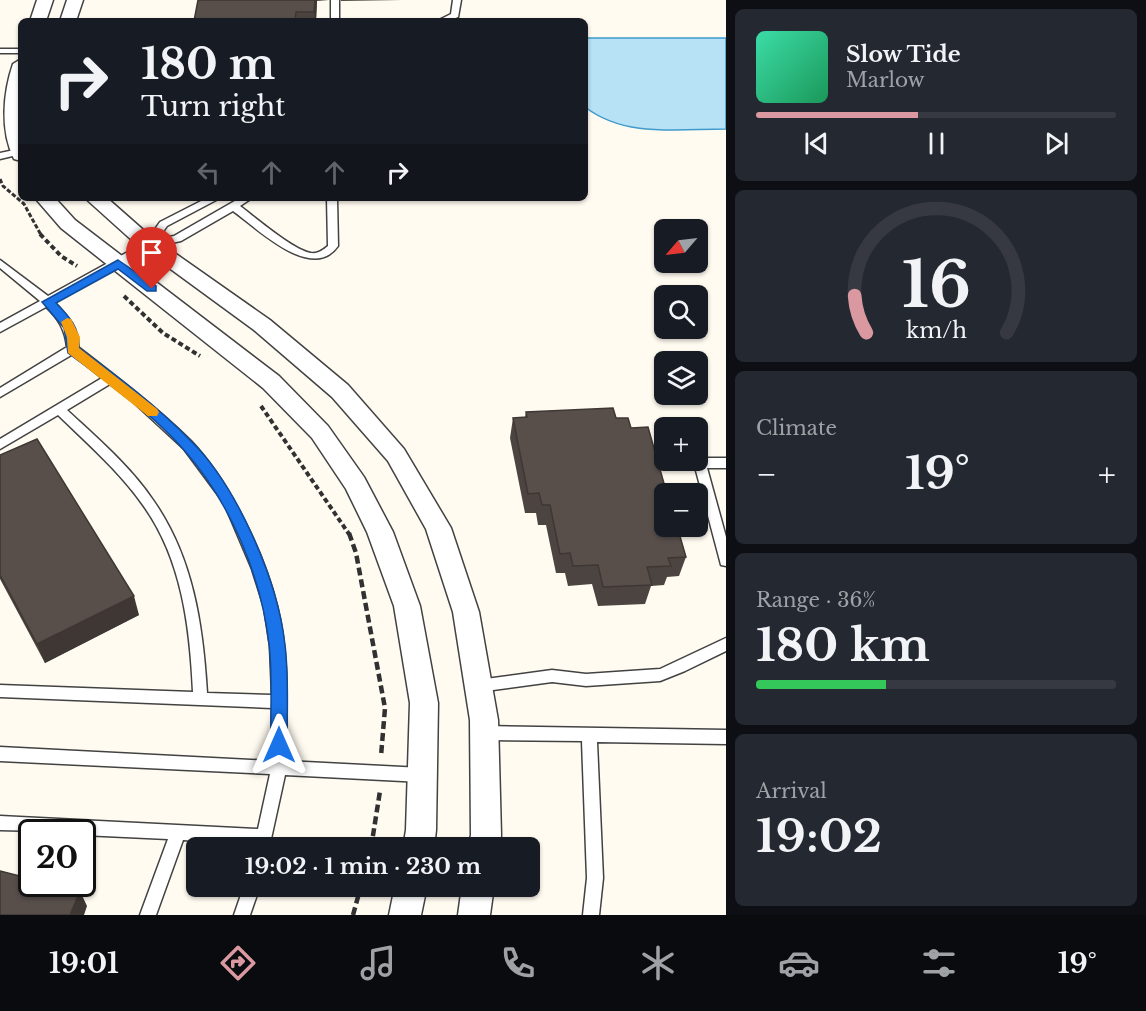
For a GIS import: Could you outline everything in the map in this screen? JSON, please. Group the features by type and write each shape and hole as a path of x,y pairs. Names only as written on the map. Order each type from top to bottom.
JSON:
{"street":[{"path":"39,18 45,0"},
{"path":"69,18 75,0"},
{"path":"18,72 11,110 13,140 18,150"},
{"path":"48,201 68,224 272,382 320,432 355,484 380,532 407,606 424,703 420,837"},
{"path":"98,201 150,244 262,325 340,391 396,455 438,528 466,612 485,733 486,837"},
{"path":"405,915 409,897"},
{"path":"474,915 476,897"}],"lane":[{"path":"334,0 335,18"},
{"path":"448,18 455,15 457,0"},
{"path":"0,51 18,51"},
{"path":"0,156 18,154"},
{"path":"150,244 163,224 209,201"},
{"path":"0,328 150,244 177,239 243,201"},
{"path":"234,207 301,253 315,257 327,253 333,246 332,201"},
{"path":"0,263 65,319 74,337 73,350"},
{"path":"73,350 136,398 188,446 229,501 259,569 271,607 277,646 279,702 279,768 263,837"},
{"path":"0,393 73,350"},
{"path":"0,445 109,379"},
{"path":"59,409 119,467 149,504 163,526 175,553 194,615 199,655 200,699"},
{"path":"726,463 700,463 726,561"},
{"path":"478,686 552,676 586,680 660,675 726,644"},
{"path":"0,691 279,702"},
{"path":"485,733 726,737"},
{"path":"589,735 595,878 591,915"},
{"path":"0,754 422,775"},
{"path":"0,823 178,832 220,837"},
{"path":"148,915 178,832"},
{"path":"243,915 249,897"}],"path":[{"path":"0,178 3,186 18,199"},
{"path":"20,201 39,233 61,256 77,266"},
{"path":"122,294 163,333 202,357"},
{"path":"259,404 347,528 356,553 385,708 382,753"},
{"path":"373,837 380,792"},
{"path":"353,915 359,897"}],"water":[{"path":"588,38 726,38 726,129 652,130 617,124 588,109"}],"building":[{"path":"198,0 315,0 314,12 296,12 295,18 195,18"},
{"path":"613,408 616,418 628,418 631,428 648,427 654,448 654,471 660,471 664,483 654,483 654,537 680,537 686,557 668,558 671,566 647,567 652,585 603,587 598,565 573,566 570,553 560,554 550,505 542,505 539,493 528,494 513,418 527,417 526,412"},
{"path":"37,439 134,596 37,644 0,575 0,455"},
{"path":"0,871 18,876 18,897 78,897 70,915 0,915"}],"slow traffic":[{"path":"67,322 74,337 73,350 153,412"}],"route":[{"path":"152,289 118,263 48,302 65,319 70,328 74,337 73,350 161,419 210,472 229,501 259,569 271,607 277,646 279,745"}]}
